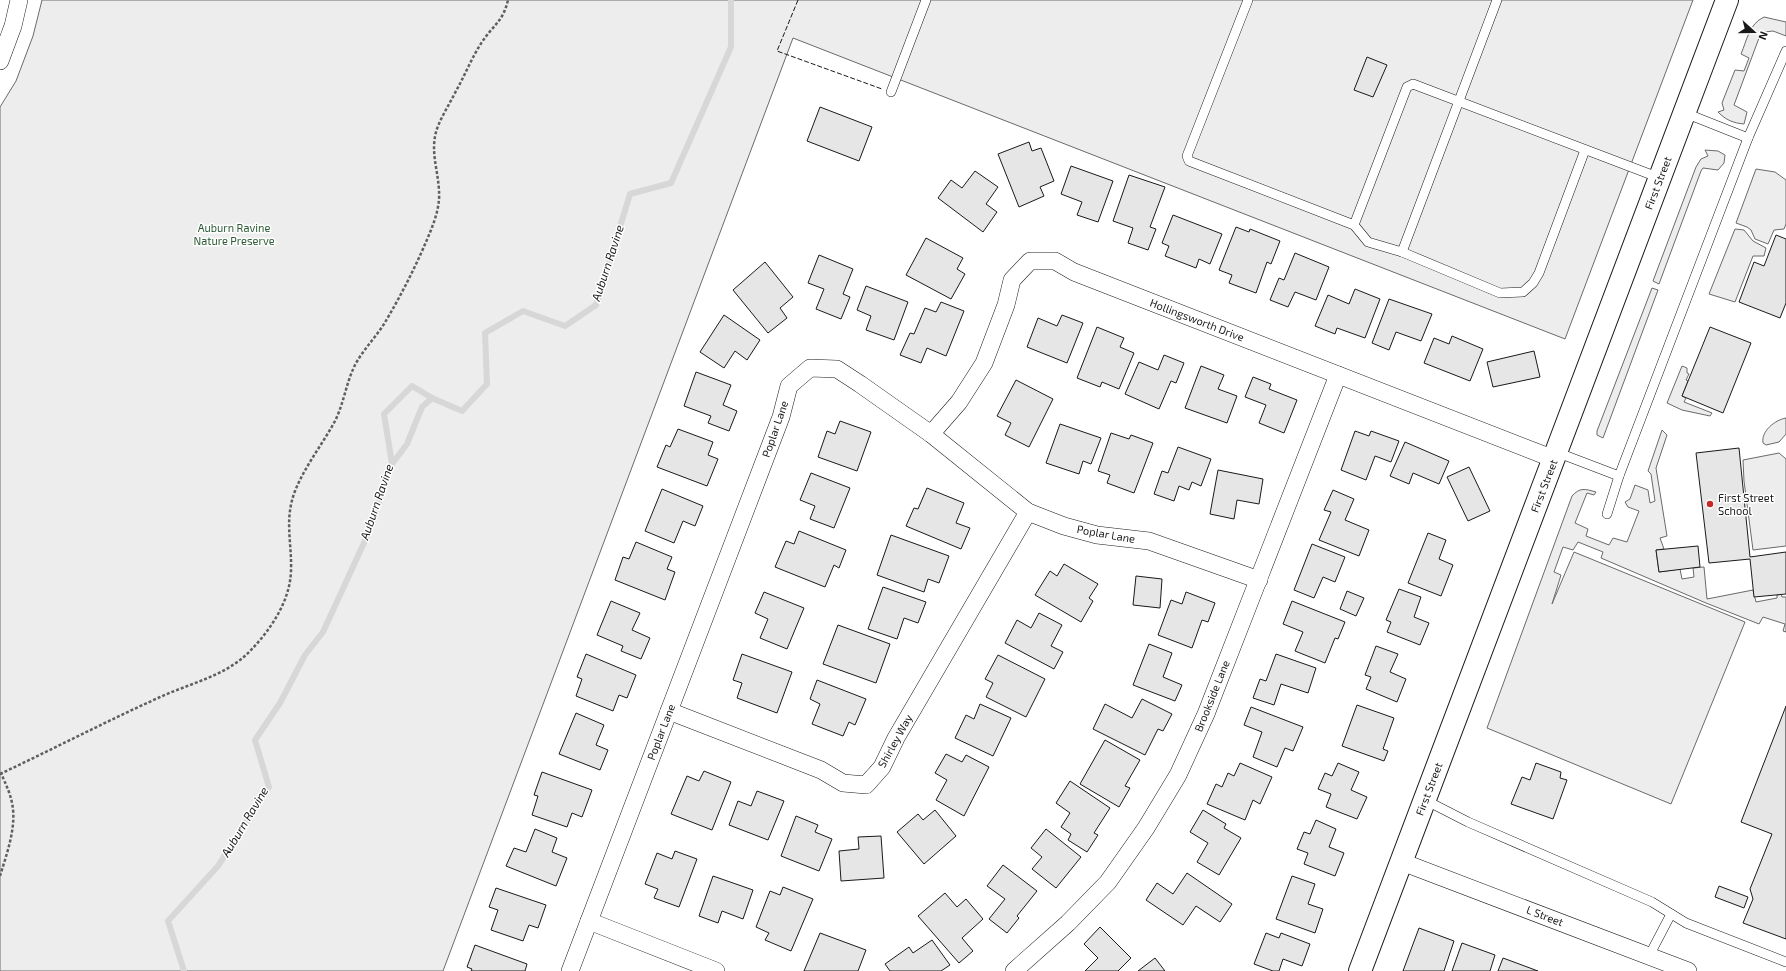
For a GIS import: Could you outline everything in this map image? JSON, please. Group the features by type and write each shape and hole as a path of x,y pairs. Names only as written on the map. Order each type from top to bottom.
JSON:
{"street":[{"path":"0,61 14,26 19,0"},
{"name":"First Street","path":"1360,971 1727,0"},
{"name":"Hollingsworth Drive","path":"931,434 959,402 984,363 1006,306 1012,280 1030,261 1055,261 1074,272 1338,375 1555,455"},
{"name":"Poplar Lane","path":"570,971 781,418 789,386 810,368 837,369 931,434 1028,512 1064,526 1097,535 1149,541 1259,580"},
{"name":"Brookside Lane","path":"1018,970 1068,923 1108,882 1146,828 1178,775 1206,714 1338,375"},
{"name":"Shirley Way","path":"669,711 821,770 843,783 866,784 882,767 896,738 1028,512"},
{"name":"L Street","path":"1402,862 1688,971"},
{"path":"589,921 716,971"}],"lane":[{"path":"891,92 926,0"},
{"path":"1248,0 1187,156 1189,161 1354,225 1368,242 1402,252 1500,293 1523,292 1533,283 1539,273 1585,150"},
{"path":"1402,252 1460,102 1497,0"},
{"path":"1606,514 1619,476 1748,138 1786,51"},
{"path":"1354,225 1407,87 1413,84 1660,178"},
{"path":"1684,113 1748,138"},
{"path":"1555,455 1619,476"},
{"path":"1425,800 1468,822 1652,902 1686,923 1786,962"},
{"path":"1649,956 1671,914"}],"path":[{"path":"0,876 12,831 13,814 10,794 0,774 97,726 235,665 249,653 269,629 278,614 289,586 291,572 289,516 295,490 308,465 336,420 354,367 406,286 426,243 439,204 439,190 433,147 435,133 482,41 501,20 508,0"}],"green space":[{"name":"Auburn Ravine Nature Preserve","path":"42,0 1693,0 1565,339 793,38 443,971 0,971 0,107 16,81 33,36"},
{"path":"1764,17 1786,22 1786,36 1773,31 1765,32 1759,38 1734,105 1747,112 1744,124 1736,123 1730,121 1718,112 1724,110 1722,103 1735,70 1744,71 1749,58 1741,54 1749,33 1755,24"},
{"path":"1705,150 1718,151 1725,155 1724,163 1718,170 1703,168 1701,171 1659,284 1653,281 1696,167 1701,159 1708,156"},
{"path":"1756,169 1775,172 1786,180 1786,224 1784,229 1774,230 1768,244 1755,239 1751,230 1736,223"},
{"path":"1735,229 1744,230 1753,241 1766,248 1764,256 1753,256 1735,302 1709,294"},
{"path":"1652,288 1658,290 1603,438 1597,435 1597,431"},
{"path":"1682,366 1687,368 1687,373 1689,374 1682,396 1686,398 1684,402 1712,413 1710,416 1682,410 1667,403"},
{"path":"1786,418 1786,434 1779,442 1766,445 1763,443 1766,430 1777,421"},
{"path":"1662,430 1667,435 1656,468 1667,536 1660,538 1664,549 1656,550 1659,572 1680,569 1682,579 1694,577 1693,568 1704,567 1707,599 1753,590 1756,602 1777,598 1777,595 1781,594 1782,597 1786,597 1786,632 1783,631 1785,624 1763,617 1759,624 1601,558 1603,552 1578,542 1573,550 1563,547 1554,572 1561,575 1552,604 1574,552 1745,622 1671,804 1487,728 1572,496 1580,490 1596,492 1594,495 1587,493 1575,523 1588,529 1586,536 1609,545 1613,538 1627,542 1639,511 1628,507 1625,502 1630,499 1635,485 1648,490 1650,503 1655,501 1651,474 1648,471"},
{"path":"1779,453 1786,459 1786,546 1753,550 1744,481 1743,460"}],"building":[{"path":"1367,57 1387,65 1373,97 1354,90"},
{"path":"820,107 872,127 859,161 807,141"},
{"path":"1029,142 1032,151 1041,148 1054,181 1040,187 1044,196 1019,207 998,154"},
{"path":"1071,166 1113,181 1098,222 1077,215 1082,202 1061,194"},
{"path":"975,171 998,187 986,204 997,212 983,232 938,198 951,180 962,188"},
{"path":"1129,175 1165,187 1150,227 1156,229 1148,250 1128,243 1133,228 1113,221"},
{"path":"1173,215 1222,234 1210,264 1199,259 1196,268 1165,256 1169,246 1162,243"},
{"path":"1236,227 1249,232 1250,229 1280,241 1271,264 1267,262 1256,293 1229,283 1232,275 1219,270"},
{"path":"1776,235 1786,239 1786,303 1780,318 1739,302 1754,262 1764,266"},
{"path":"926,238 963,258 957,269 965,274 951,299 906,275"},
{"path":"1295,253 1329,267 1316,300 1295,292 1288,307 1270,300 1279,278 1284,280"},
{"path":"819,255 853,269 843,294 850,297 841,319 816,309 824,289 808,283"},
{"path":"765,262 793,297 780,308 787,318 768,333 733,290"},
{"path":"866,286 908,302 894,340 866,330 871,316 857,310"},
{"path":"1355,289 1380,299 1365,338 1337,328 1335,334 1315,326 1328,295 1349,304"},
{"path":"1389,299 1432,314 1421,341 1396,332 1389,350 1372,343"},
{"path":"941,302 964,311 946,356 927,348 921,363 900,355 910,333 914,334 925,308 936,312"},
{"path":"724,315 760,340 747,360 735,351 724,368 700,352"},
{"path":"1062,315 1083,323 1067,363 1027,347 1038,318 1057,326"},
{"path":"1097,327 1124,338 1120,347 1134,353 1119,389 1102,382 1100,387 1077,378"},
{"path":"1710,327 1751,343 1723,413 1682,396"},
{"path":"1452,336 1483,349 1470,381 1424,363 1434,338 1449,344"},
{"path":"1534,351 1540,377 1493,387 1487,362"},
{"path":"1164,355 1184,363 1176,383 1171,381 1159,409 1125,394 1139,362 1158,370"},
{"path":"1201,366 1224,375 1218,389 1237,396 1227,423 1185,408"},
{"path":"696,372 731,385 723,405 737,411 729,431 708,423 711,416 684,406"},
{"path":"1253,377 1271,384 1269,389 1297,400 1284,433 1259,423 1266,405 1245,397"},
{"path":"1016,380 1053,399 1029,447 1005,435 1011,423 997,416"},
{"path":"840,421 871,432 857,471 818,457 827,431 835,434"},
{"path":"1060,424 1101,438 1091,464 1083,461 1079,474 1046,463"},
{"path":"678,429 713,442 708,455 718,459 707,486 657,467 666,445 670,447"},
{"path":"1355,431 1369,436 1371,431 1399,441 1391,462 1375,456 1366,480 1341,470"},
{"path":"1111,433 1129,439 1131,435 1153,443 1134,493 1107,483 1110,475 1098,471"},
{"path":"1405,442 1449,461 1439,484 1413,473 1409,484 1390,476"},
{"path":"1178,447 1211,459 1201,486 1192,482 1189,490 1179,486 1174,501 1154,494 1162,471 1168,473"},
{"path":"1739,448 1750,557 1786,552 1786,594 1754,597 1750,559 1709,563 1696,453"},
{"path":"1469,467 1490,511 1468,521 1447,477"},
{"path":"1218,470 1263,479 1259,504 1237,500 1234,519 1210,514"},
{"path":"811,473 850,488 834,528 810,519 815,506 800,500"},
{"path":"927,488 964,503 956,523 970,528 961,549 906,526 914,508 918,509"},
{"path":"662,489 703,506 695,526 683,521 674,543 645,531"},
{"path":"1333,490 1354,499 1345,520 1369,530 1359,556 1319,540 1331,512 1324,510"},
{"path":"799,531 846,550 839,568 834,565 825,587 775,567 786,541 794,544"},
{"path":"1428,533 1446,540 1439,559 1453,565 1441,596 1408,583"},
{"path":"891,535 949,556 939,583 928,579 924,592 877,575"},
{"path":"636,542 672,557 667,569 675,572 665,600 615,580 623,557 629,559"},
{"path":"1312,544 1345,557 1335,582 1323,577 1314,598 1294,590"},
{"path":"1698,546 1700,567 1659,572 1656,550"},
{"path":"1064,564 1098,584 1089,598 1093,601 1081,622 1035,595 1050,571 1057,576"},
{"path":"1136,576 1162,579 1160,608 1133,605"},
{"path":"883,587 926,602 918,623 904,618 897,639 868,629"},
{"path":"1399,589 1421,597 1414,617 1429,623 1420,645 1387,632 1391,622 1386,620"},
{"path":"1347,591 1364,598 1356,616 1340,609"},
{"path":"764,592 804,608 787,649 760,638 768,619 755,613"},
{"path":"1186,592 1215,603 1208,622 1202,620 1192,648 1158,635 1171,600 1182,604"},
{"path":"611,601 640,613 632,630 650,638 641,659 621,651 623,646 597,635"},
{"path":"1292,601 1345,622 1338,639 1335,638 1325,663 1295,651 1303,632 1283,624"},
{"path":"1039,613 1062,625 1051,646 1063,652 1054,669 1005,643 1017,620 1031,628"},
{"path":"838,625 890,644 876,683 823,664"},
{"path":"1149,644 1172,653 1163,677 1182,685 1175,701 1133,685"},
{"path":"1376,646 1398,654 1390,672 1406,679 1397,702 1366,689 1371,677 1365,675"},
{"path":"586,654 636,675 627,698 619,695 613,711 576,696 582,679 577,677"},
{"path":"742,654 792,672 777,713 737,698 742,683 733,680"},
{"path":"1276,654 1316,668 1308,693 1281,684 1274,705 1253,698 1260,679 1266,681"},
{"path":"998,655 1045,679 1026,717 986,697 993,683 985,679"},
{"path":"817,680 866,699 855,725 849,722 843,736 812,724 820,704 810,699"},
{"path":"1142,699 1172,714 1163,731 1158,729 1145,755 1093,729 1105,704 1132,718"},
{"path":"980,704 1011,718 993,756 955,738 966,715 974,719"},
{"path":"1357,705 1394,718 1383,749 1388,751 1384,761 1342,746"},
{"path":"1786,706 1786,939 1743,923 1753,899 1750,889 1772,834 1741,822"},
{"path":"1251,707 1303,727 1293,751 1285,748 1277,767 1253,757 1262,732 1244,725"},
{"path":"576,713 604,725 596,745 608,750 600,770 559,754"},
{"path":"1105,740 1140,760 1125,786 1130,788 1119,807 1080,784"},
{"path":"946,754 962,762 966,755 989,767 964,816 936,800 947,780 935,773"},
{"path":"1240,763 1272,777 1260,804 1253,800 1245,820 1207,804 1216,784 1222,787 1228,773 1234,776"},
{"path":"1338,763 1359,772 1351,790 1367,797 1357,819 1326,807 1331,794 1318,789 1325,773 1332,776"},
{"path":"1536,763 1561,772 1560,778 1567,780 1553,819 1511,804 1522,777 1530,780"},
{"path":"704,771 731,782 712,830 671,814 687,776 699,781"},
{"path":"542,772 592,790 582,817 572,813 567,827 532,815 538,796 534,795"},
{"path":"1070,781 1110,808 1094,833 1098,835 1087,852 1068,840 1071,834 1061,827 1070,813 1056,803"},
{"path":"757,791 784,801 768,840 729,825 738,801 751,806"},
{"path":"935,810 956,836 924,864 897,832 918,814 923,820"},
{"path":"1203,810 1226,824 1224,828 1241,838 1219,875 1197,862 1208,843 1190,832"},
{"path":"796,816 818,825 815,832 832,839 819,871 781,856"},
{"path":"1316,820 1336,829 1329,847 1344,853 1335,876 1304,864 1308,853 1297,849 1304,832 1310,834"},
{"path":"535,829 557,838 552,852 567,858 556,886 506,866 514,848 526,852"},
{"path":"1046,829 1081,857 1056,888 1032,869 1042,857 1031,848"},
{"path":"881,836 884,878 841,881 839,851 859,849 858,837"},
{"path":"675,851 697,859 679,907 654,898 658,889 645,884 657,853 672,859"},
{"path":"1003,865 1037,891 1017,916 1019,918 1007,933 989,919 1005,899 987,886"},
{"path":"1187,873 1232,904 1220,922 1196,906 1183,925 1146,900 1157,883 1173,894"},
{"path":"713,876 753,890 743,919 722,911 718,923 699,916"},
{"path":"1292,876 1315,884 1308,904 1323,909 1315,933 1276,919"},
{"path":"1719,886 1748,897 1744,908 1715,897"},
{"path":"783,887 813,899 791,951 765,940 769,933 756,927 770,891 780,895"},
{"path":"496,888 546,905 538,928 529,925 523,941 491,930 498,910 489,907"},
{"path":"945,893 957,907 966,899 983,919 962,938 973,951 959,963 918,916"},
{"path":"1100,927 1131,958 1118,971 1085,971 1098,958 1084,944"},
{"path":"1419,928 1454,941 1444,971 1403,971"},
{"path":"820,933 866,950 858,971 804,971"},
{"path":"1266,933 1279,938 1281,933 1310,944 1302,966 1283,959 1279,971 1273,971 1254,964"},
{"path":"932,940 950,965 941,971 890,971 885,964 909,947 913,953"},
{"path":"1462,943 1495,955 1490,971 1452,971"},
{"path":"475,945 527,964 525,971 471,971 472,969 467,967"},
{"path":"1155,958 1165,971 1138,971"},
{"path":"1503,958 1538,971 1498,971"}],"waterway":[{"name":"Auburn Ravine","path":"184,971 168,921 218,866 269,787 255,740 280,703 305,655 323,632 369,532 392,464 384,414 412,386 432,398 462,411 487,384 485,333 523,311 565,326 596,305 630,194 671,183 731,47 731,0"},
{"path":"392,464 407,444 422,407 432,398"}],"fence":[{"path":"798,0 777,51 882,89"}],"place":[{"name":"First Street School","path":"1710,504"}]}
